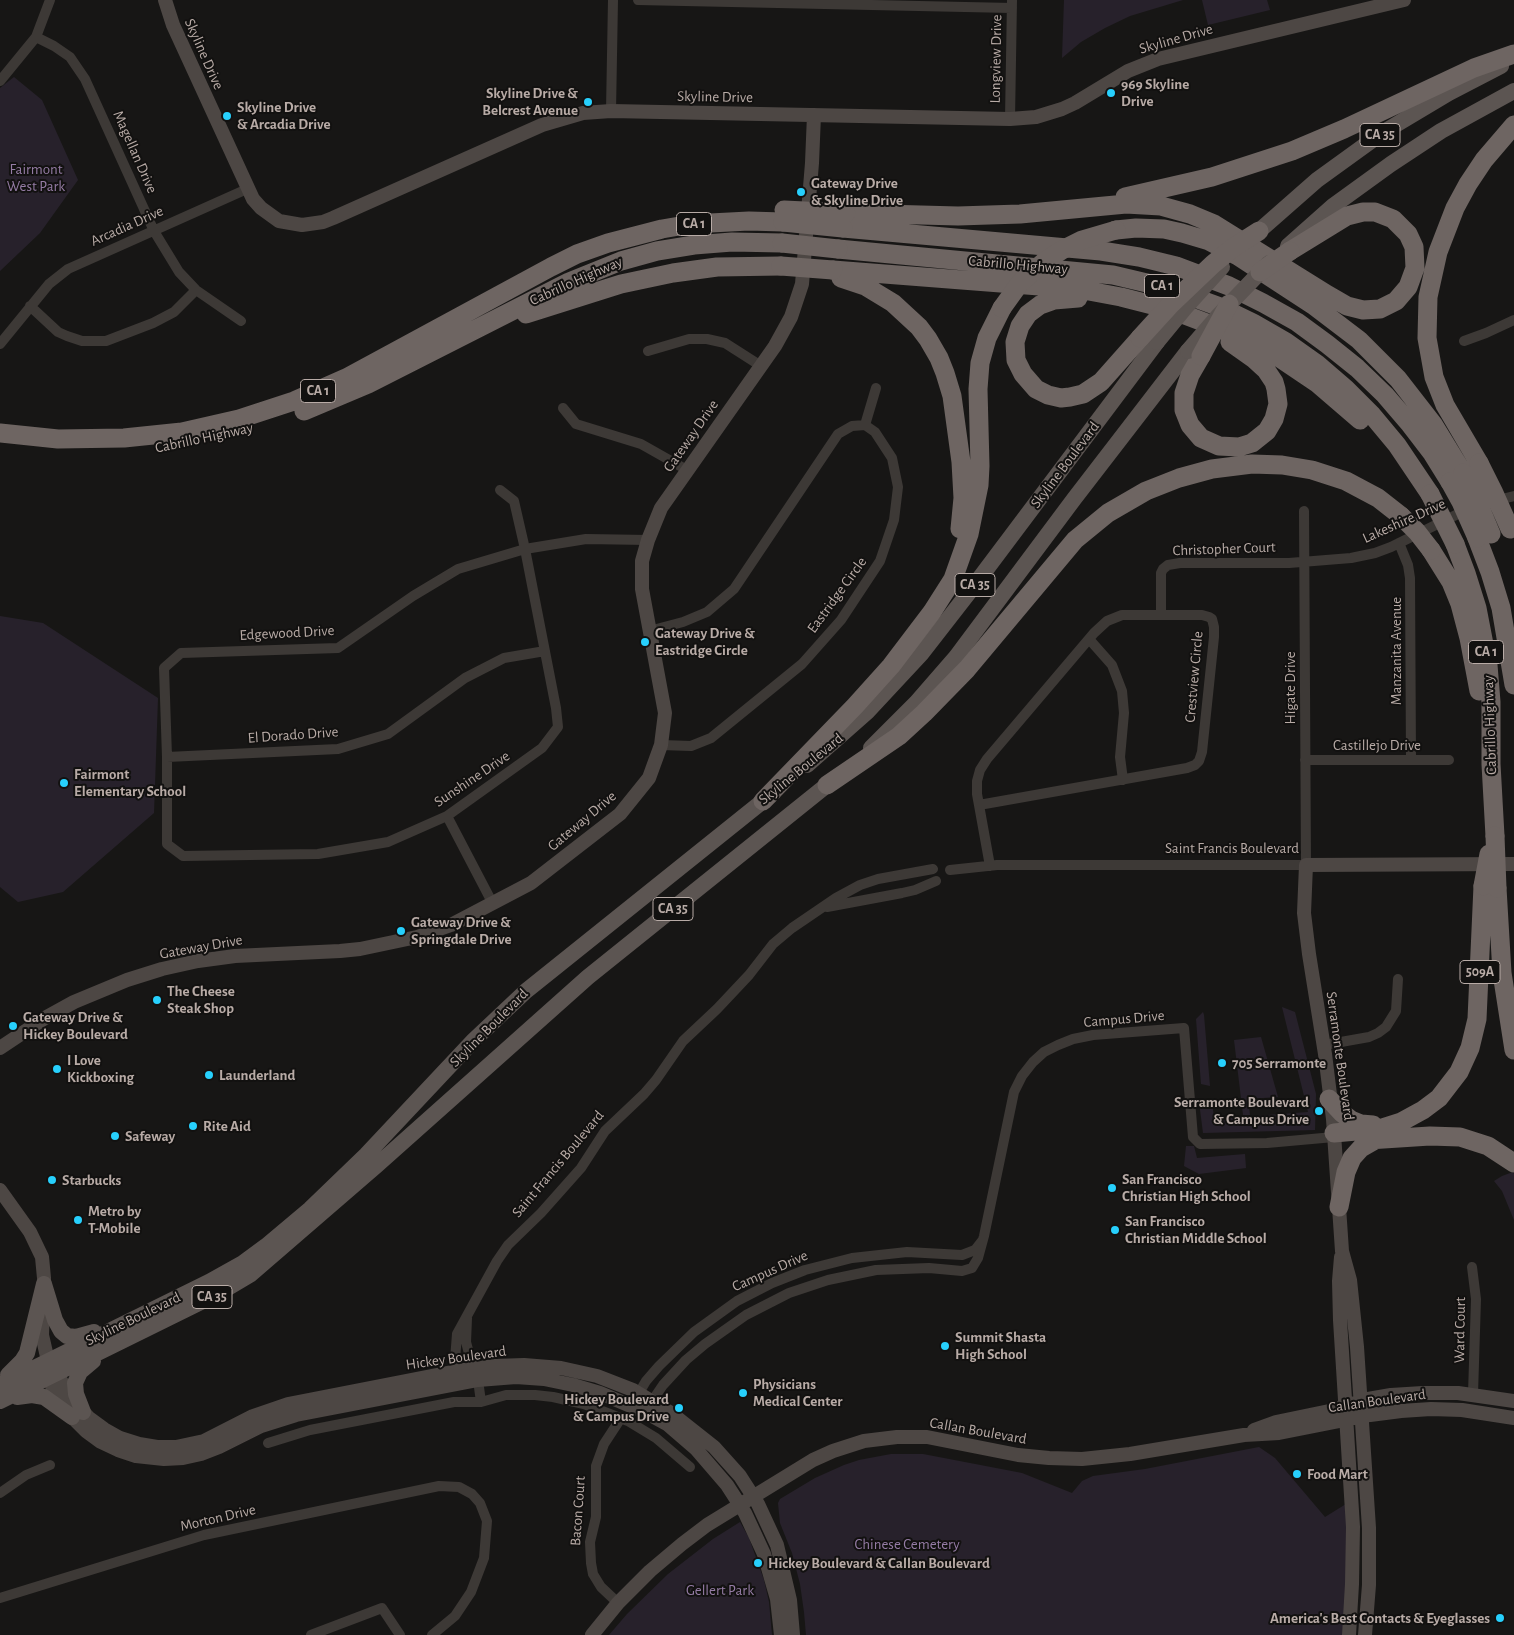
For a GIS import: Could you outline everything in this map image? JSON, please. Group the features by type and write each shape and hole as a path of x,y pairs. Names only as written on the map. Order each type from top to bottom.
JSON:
{"highway":[{"path":"1047,211 1114,200 1176,186 1274,157 1327,137 1474,68 1514,54"},
{"path":"1464,473 1445,405 1434,377 1427,338 1428,297 1440,243 1459,199 1484,160 1514,126"},
{"path":"845,221 1010,214 1138,204 1161,206 1184,212 1220,227 1341,303 1363,310 1380,309 1396,301 1408,287 1415,268 1414,246 1408,234 1393,219 1375,212 1363,212 1347,216 1288,250 1260,272"},
{"name":"Cabrillo Highway","path":"0,433 64,439 124,438 210,426 266,411 346,378 551,267 649,228 704,215 742,211 1101,251 1166,264 1196,273 1230,286 1297,322 1357,368 1385,395 1432,453 1464,473 1462,502 1484,536 1510,653 1514,685"},
{"path":"763,801 872,687 903,651 948,587 957,570 972,522 980,476 979,369 987,338 1002,308 1020,283 1045,261 1082,240 1116,230 1136,228 1182,232 1209,241 1238,256 1313,305 1358,340 1398,379 1433,424 1464,473 1494,494 1512,535"},
{"path":"1148,304 1076,298 1044,303 1032,310 1022,322 1016,337 1015,354 1020,370 1032,386 1048,395 1061,398 1083,394 1097,385 1148,340 1171,304 1213,264 1234,247 1259,231"},
{"name":"Cabrillo Highway","path":"0,447 96,453 156,448 213,439 280,420 368,384 479,326 586,274 639,255 676,247 713,243 782,243 1104,274 1150,283 1201,299 1236,314 1270,332 1317,364 1346,389 1372,416 1397,444 1419,476 1455,544 1477,608 1485,646 1491,702 1491,764 1495,836"},
{"path":"479,326 629,282 672,272 717,267 781,268 1078,289 1172,310 1238,336 1271,352 1299,370 1341,402 1419,476"},
{"path":"833,273 865,286 883,296 904,312 919,327 932,345 948,380 961,462 962,516 953,558 927,619"},
{"path":"1172,310 1238,347 1260,364 1270,376 1276,389 1278,404 1276,411 1271,425 1258,439 1246,446 1226,448 1207,442 1193,430 1186,415 1184,404 1184,393 1195,354 1229,304"},
{"path":"827,785 872,756 912,725 967,669 1075,540 1108,513 1146,491 1179,478 1217,468 1246,465 1282,465 1312,470 1340,479 1373,495 1388,505 1417,532 1451,582 1465,621 1474,662 1491,764"},
{"name":"509A","path":"1334,1137 1383,1128 1411,1117 1431,1104 1449,1086 1463,1064 1470,1048 1475,1026 1490,887 1488,857 1495,836"},
{"path":"1490,887 1514,1050"},
{"name":"509A","path":"1330,1099 1345,1116 1358,1123 1383,1124 1411,1117"},
{"path":"1334,1137 1375,1140 1430,1136 1460,1138 1488,1146 1514,1163"},
{"path":"1339,1207 1346,1172 1352,1158 1362,1148 1375,1140"}],"main road":[{"name":"CA 35","path":"1259,231 1317,180 1382,133 1449,92 1514,60"},
{"name":"CA 35","path":"1288,250 1333,206 1385,168 1441,131 1514,91"},
{"path":"1229,304 1260,272"},
{"name":"Skyline Boulevard","path":"0,1401 120,1325 227,1272 270,1243 371,1150 474,1040 526,990 850,729 921,654 976,584 1148,340"},
{"name":"Skyline Boulevard","path":"0,1383 51,1370 108,1348 219,1294 259,1268 588,977 874,745 896,724 956,657 1080,491 1195,354"},
{"path":"44,1284 57,1324 64,1334 76,1337 120,1325"},
{"path":"0,1383 18,1366 27,1353 44,1284"},
{"path":"78,1415 75,1391 76,1380 83,1369 108,1348"},
{"path":"0,1401 27,1395 40,1396 78,1415"}],"street":[{"path":"0,81 36,37 50,0"},
{"name":"Skyline Drive","path":"165,0 173,25 253,199 260,208 279,221 302,225 323,222 542,125 583,112 1010,119 1036,117 1062,109 1081,100 1128,71 1158,59 1404,0"},
{"path":"611,111 613,0"},
{"path":"638,0 1012,4"},
{"name":"Longview Drive","path":"1010,119 1012,4"},
{"name":"Magellan Drive","path":"36,37 70,57 85,79 154,231 179,272 196,290 241,321"},
{"name":"Gateway Drive","path":"0,1048 45,1018 74,1002 146,974 179,965 252,954 340,951 398,941 451,925 531,883 620,814 649,778 661,746 665,713 642,589 642,562 648,540 661,508 775,346 791,317 802,284 814,115"},
{"name":"Arcadia Drive","path":"0,344 49,284 68,269 247,189"},
{"path":"30,306 58,332 82,341 106,341 153,323 174,312 196,290"},
{"path":"1464,341 1514,320"},
{"path":"648,351 689,339 707,339 725,343 761,366"},
{"path":"649,631 683,622 707,612 734,589 838,434 852,426 865,425 876,388"},
{"path":"562,408 576,424 642,444 687,470"},
{"name":"Eastridge Circle","path":"661,746 691,746 711,738 802,664 841,620 880,561 894,520 898,487 892,458 875,432 865,425"},
{"name":"Sunshine Drive","path":"183,856 318,854 388,842 447,816 542,748 558,727 545,651 514,501 500,490"},
{"name":"Lakeshire Drive","path":"1304,562 1343,560 1374,553 1471,508 1514,496"},
{"name":"Higate Drive","path":"1304,511 1306,865"},
{"name":"Edgewood Drive","path":"183,856 167,844 164,668 181,653 338,648 413,596 458,569 525,549 586,539 648,540"},
{"name":"Manzanita Avenue","path":"1399,543 1408,565 1410,578 1411,760"},
{"name":"Christopher Court","path":"1161,615 1161,573 1168,565 1180,563 1304,562"},
{"name":"Crestview Circle","path":"979,805 1190,768 1198,763 1202,755 1214,637 1214,622 1212,619 1206,616 1117,616 1103,624 1089,638 983,765 977,781 979,805 990,866"},
{"path":"1089,638 1112,664 1122,691 1124,713 1120,758 1123,780"},
{"name":"El Dorado Drive","path":"167,757 338,749 388,734 465,678 504,658 545,651"},
{"name":"Castillejo Drive","path":"1305,760 1449,760"},
{"path":"447,816 493,904"},
{"name":"Saint Francis Boulevard","path":"950,870 990,866 1514,864"},
{"name":"Serramonte Boulevard","path":"1306,865 1304,913 1324,1045 1334,1137 1342,1252 1339,1281 1353,1526 1349,1635"},
{"name":"Saint Francis Boulevard","path":"457,1371 455,1360 457,1334 497,1261 508,1245 541,1213 581,1168 605,1131 656,1080 682,1041 717,1009 749,975 774,944 792,928 836,898 860,886 896,875 933,869"},
{"name":"Saint Francis Boulevard","path":"813,914 826,907 915,890 936,881"},
{"path":"1324,1045 1369,1037 1386,1027 1396,1011 1398,979"},
{"name":"Campus Drive","path":"649,1407 670,1377 705,1344 735,1322 774,1300 819,1283 864,1272 907,1268 969,1270 977,1262 984,1236 1016,1086 1025,1071 1038,1057 1050,1048 1094,1035 1184,1028 1193,1137 1200,1144 1267,1143 1334,1137"},
{"name":"Hickey Boulevard","path":"0,1190 18,1213 37,1244 43,1263 42,1335 56,1395 78,1415 93,1436 118,1450 146,1458 174,1459 210,1451 261,1426 287,1417 514,1365 561,1368 598,1376 639,1393 649,1407 666,1424 696,1449 740,1504 757,1536 767,1563 779,1608 781,1635"},
{"name":"Campus Drive","path":"632,1406 646,1381 694,1332 737,1301 772,1283 810,1269 861,1256 907,1252 967,1254 979,1247 984,1236"},
{"name":"Serramonte Boulevard","path":"1342,1252 1350,1280 1355,1318 1369,1528 1369,1585 1365,1635"},
{"name":"Ward Court","path":"1472,1267 1476,1299 1473,1394"},
{"name":"Saint Francis Boulevard","path":"467,1318 466,1342 476,1374 481,1402"},
{"name":"Hickey Boulevard","path":"78,1415 125,1440 147,1446 176,1447 204,1441 253,1416 288,1404 457,1371 554,1380 591,1390 632,1406 649,1407 678,1418 714,1448 734,1469 754,1496 770,1528 780,1554 790,1600 793,1635"},
{"name":"Callan Boulevard","path":"592,1635 618,1603 674,1550 740,1504 823,1455 853,1444 907,1436 936,1438 1008,1454 1077,1459 1130,1454 1244,1434 1286,1432 1346,1413 1361,1401 1383,1396 1414,1393 1447,1393 1473,1394 1514,1401"},
{"path":"268,1443 295,1434 454,1402 481,1402 506,1395 544,1396 592,1407 621,1418 656,1438 690,1467"},
{"name":"Callan Boulevard","path":"1346,1413 1362,1416 1436,1409 1481,1412 1514,1418"},
{"name":"Bacon Court","path":"618,1603 601,1587 593,1574 590,1542 596,1517 596,1466 604,1444 621,1418"},
{"path":"0,1493 26,1475 50,1465"},
{"name":"Morton Drive","path":"0,1598 204,1535 447,1486 458,1487 472,1494 480,1503 487,1521 484,1558 472,1592 455,1616 432,1635"},
{"path":"311,1635 382,1608 400,1635"}],"green space":[{"path":"1064,0 1183,0 1130,16 1081,42 1062,58"},
{"path":"1202,0 1267,0 1270,10 1208,25"},
{"name":"Fairmont West Park","path":"14,77 42,100 78,180 40,233 0,271 0,88"},
{"path":"0,616 43,623 158,698 154,813 63,892 18,902 0,887"},
{"path":"1282,1007 1295,1012 1316,1094 1315,1130 1203,1133 1199,1102 1212,1101 1214,1119 1308,1112"},
{"path":"1203,1012 1210,1086 1201,1084 1196,1019"},
{"path":"1261,1037 1278,1097 1248,1099 1250,1115 1243,1115 1234,1040"},
{"path":"1186,1146 1194,1146 1197,1158 1245,1154 1246,1168 1199,1174 1184,1166"},
{"path":"1513,1172 1514,1220 1502,1191 1494,1181"},
{"name":"Chinese Cemetery","path":"1259,1447 1275,1458 1325,1517 1346,1504 1348,1526 1346,1600 1342,1635 806,1635 800,1584 792,1553 780,1523 778,1503 780,1499 815,1478 844,1465 891,1454 923,1454 1022,1473 1072,1493 1082,1481 1093,1476 1145,1469"},
{"name":"Gellert Park","path":"740,1522 749,1538 764,1580 769,1602 772,1635 609,1635 627,1614 668,1574 713,1539"}],"place":[{"name":"969 Skyline Drive","path":"1111,93"},
{"name":"Skyline Drive & Belcrest Avenue","path":"588,102"},
{"name":"Skyline Drive & Arcadia Drive","path":"227,116"},
{"name":"Gateway Drive & Skyline Drive","path":"801,192"},
{"name":"Gateway Drive & Eastridge Circle","path":"645,642"},
{"name":"Fairmont Elementary School","path":"64,783"},
{"name":"Gateway Drive & Springdale Drive","path":"401,931"},
{"name":"The Cheese Steak Shop","path":"157,1000"},
{"name":"Gateway Drive & Hickey Boulevard","path":"13,1026"},
{"name":"705 Serramonte","path":"1222,1063"},
{"name":"I Love Kickboxing","path":"57,1069"},
{"name":"Launderland","path":"209,1075"},
{"name":"Serramonte Boulevard & Campus Drive","path":"1319,1111"},
{"name":"Rite Aid","path":"193,1126"},
{"name":"Safeway","path":"115,1136"},
{"name":"Starbucks","path":"52,1180"},
{"name":"San Francisco Christian High School","path":"1112,1188"},
{"name":"Metro by T-Mobile","path":"78,1220"},
{"name":"San Francisco Christian Middle School","path":"1115,1230"},
{"name":"Summit Shasta High School","path":"945,1346"},
{"name":"Physicians Medical Center","path":"743,1393"},
{"name":"Hickey Boulevard & Campus Drive","path":"679,1408"},
{"name":"Food Mart","path":"1297,1474"},
{"name":"Hickey Boulevard & Callan Boulevard","path":"758,1563"},
{"name":"America's Best Contacts & Eyeglasses","path":"1500,1618"}]}
